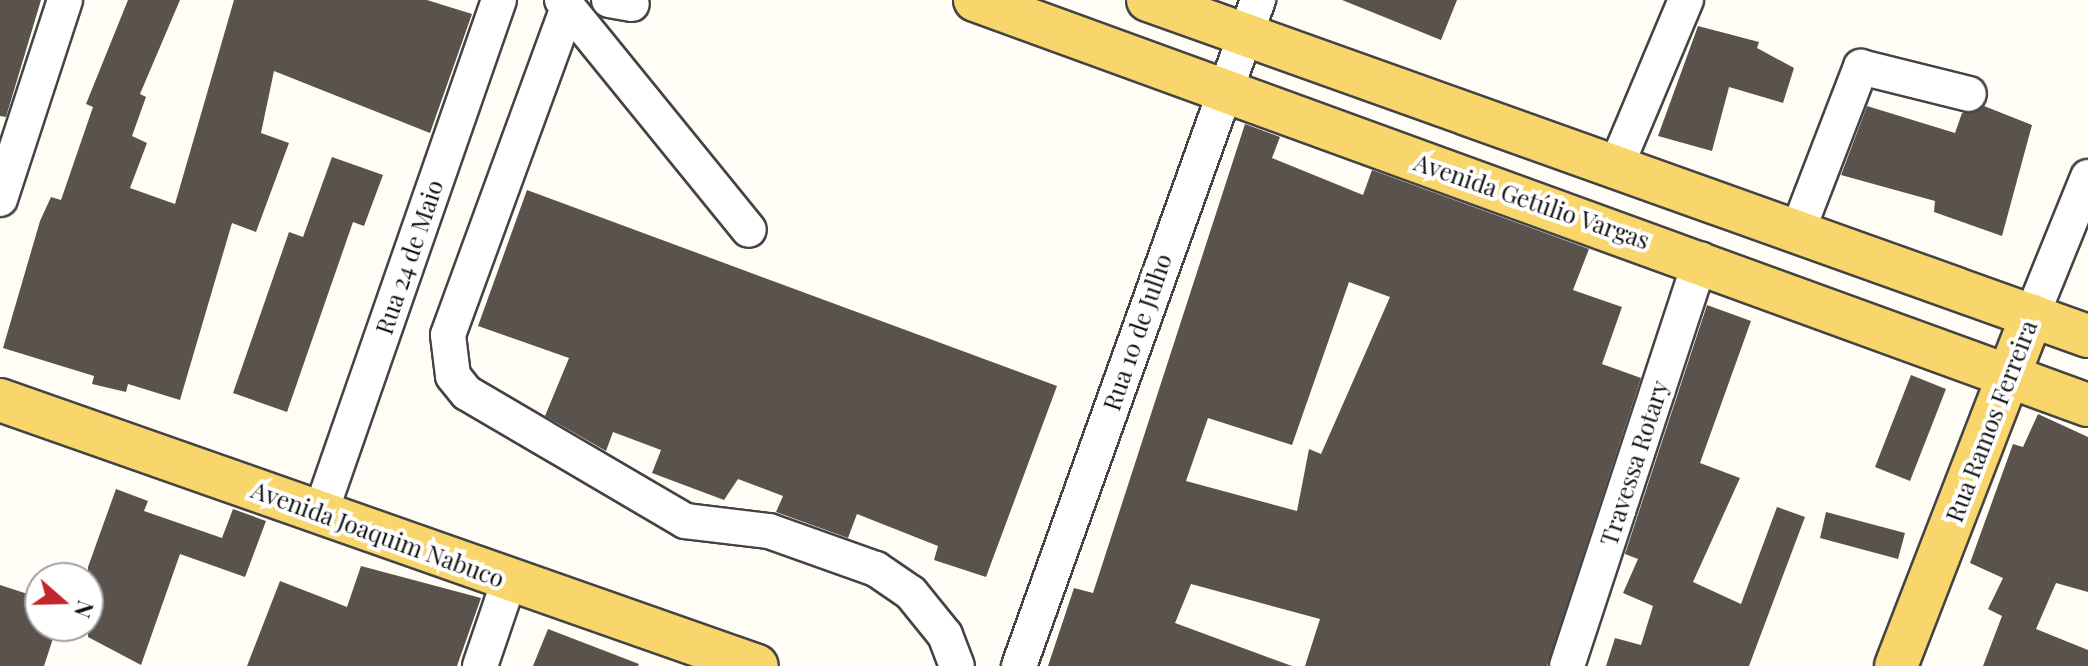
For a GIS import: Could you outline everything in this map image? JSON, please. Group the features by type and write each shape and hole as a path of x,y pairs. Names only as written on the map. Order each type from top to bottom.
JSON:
{"main road":[{"name":"Avenida Getúlio Vargas","path":"975,0 1221,94 1701,259 2088,405"},
{"path":"1148,0 1251,18 1617,164 2088,336"},
{"name":"Rua Ramos Ferreira","path":"1896,666 2032,315"},
{"name":"Avenida Joaquim Nabuco","path":"0,400 757,666"}],"street":[{"path":"0,199 65,0"},
{"name":"Rua 24 de Maio","path":"320,514 499,0"},
{"path":"1617,164 1686,0"},
{"path":"565,4 749,230"},
{"path":"565,4 448,335 453,376 467,393 685,521 769,531 876,569 911,593 945,635 957,666"},
{"name":"Rua 10 de Julho","path":"1019,666 1221,94 1251,18"},
{"path":"1798,230 1861,67 1969,94"},
{"name":"Rua Ramos Ferreira","path":"2032,315 2088,177"},
{"name":"Travessa Rotary","path":"1567,666 1701,259"},
{"path":"480,666 509,581"}],"building":[{"path":"0,0 41,0 6,117 0,116"},
{"path":"128,0 180,0 140,94 146,97 132,136 147,143 130,188 175,204 234,0 427,0 472,14 430,133 274,71 261,133 289,143 256,232 232,223 180,400 128,384 126,392 92,384 94,376 3,348 40,221 51,197 61,200 93,107 86,104"},
{"path":"1342,0 1457,0 1441,40"},
{"path":"1698,26 1759,42 1757,48 1794,68 1783,103 1729,87 1712,151 1658,136"},
{"path":"1867,106 1955,133 1962,113 1984,106 2032,125 2002,236 1934,212 1935,201 1841,175"},
{"path":"1245,124 1280,137 1272,158 1363,195 1372,170 1589,249 1573,290 1622,307 1602,364 1641,378 1547,666 1305,666 1320,619 1191,584 1175,623 1292,666 1048,666 1074,588 1093,593","holes":["1349,282 1390,297 1321,454 1309,449 1297,511 1186,481 1208,418 1292,445"]},
{"path":"332,157 383,175 364,226 353,222 287,412 233,393 289,232 303,237"},
{"path":"527,190 1057,386 986,577 934,560 938,546 857,514 848,538 776,512 783,496 738,479 724,500 652,473 661,450 613,432 606,451 545,416 569,358 478,326"},
{"path":"1707,305 1751,321 1700,463 1740,478 1693,582 1741,604 1777,507 1805,517 1749,666 1606,666 1615,638 1641,645 1653,606 1623,593 1638,559 1625,554"},
{"path":"1911,375 1946,389 1910,481 1875,467"},
{"path":"2038,414 2088,437 2088,592 2056,583 2036,629 2088,650 2088,666 1983,666 2002,616 1988,609 2003,578 1970,563 2013,444 2023,447"},
{"path":"116,489 148,501 144,511 222,538 233,509 266,521 245,577 180,554 141,665 97,642 104,642 104,562 90,562"},
{"path":"1826,512 1905,533 1898,559 1820,538"},
{"path":"361,566 481,598 457,666 247,666 280,581 347,607"},
{"path":"0,585 24,593 24,642 52,642 44,666 0,666"},
{"path":"548,629 639,664 533,666"}]}
